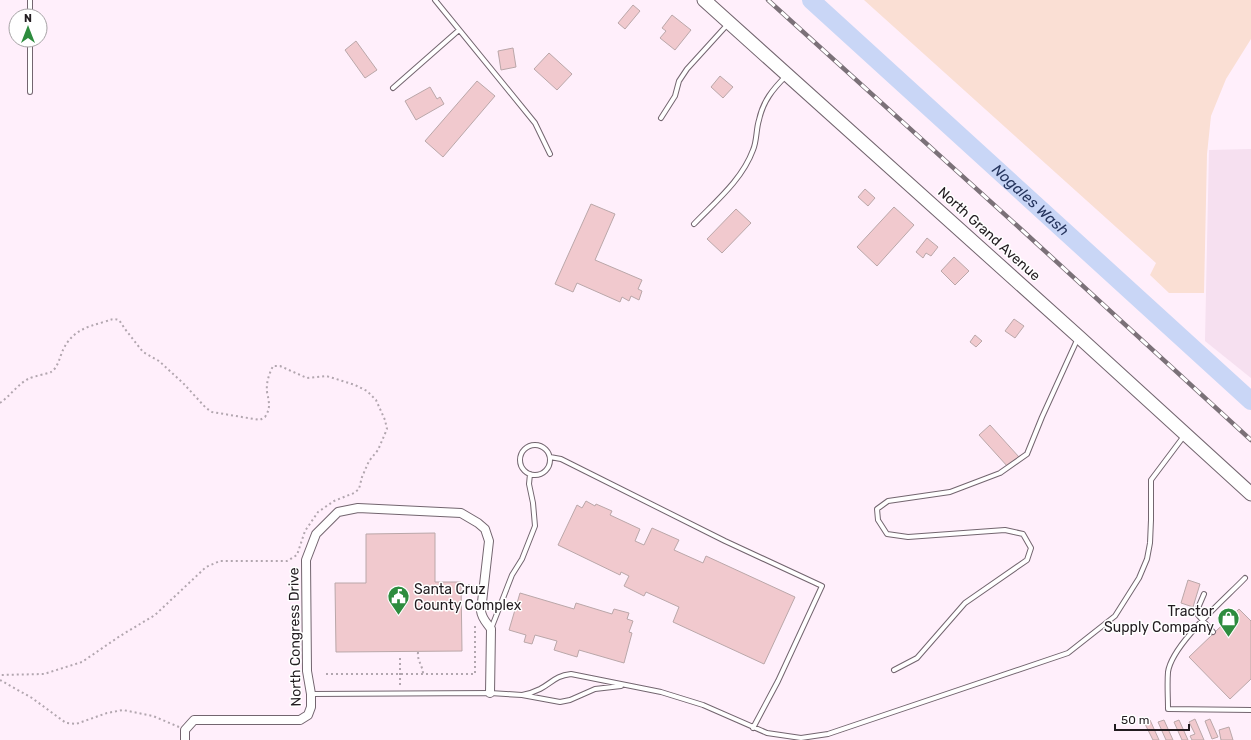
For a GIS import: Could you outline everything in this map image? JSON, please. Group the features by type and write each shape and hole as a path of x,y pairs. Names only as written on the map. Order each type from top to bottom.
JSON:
{"main road":[{"name":"North Grand Avenue","path":"704,0 1079,337 1251,494"}],"street":[{"name":"North Congress Drive","path":"185,730 194,720 300,720 308,715 312,707 307,671 306,560 316,534 338,512 358,508 461,512 478,523 485,529 489,541 481,611 482,618 491,629"},
{"path":"490,693 491,629"},
{"path":"184,740 185,730"}],"lane":[{"path":"435,0 535,123 550,154"},
{"path":"660,118 676,96 679,81 687,69 729,23"},
{"path":"393,88 459,30"},
{"path":"30,48 30,92"},
{"path":"694,224 741,174 754,149 763,104 771,92 787,75"},
{"path":"894,670 917,658 965,603 1027,560 1031,548 1023,534 1005,530 908,537 887,534 878,520 877,509 888,500 950,492 1000,473 1026,454 1079,337"},
{"path":"522,695 538,691 552,680 562,675 571,674 661,692 703,705 768,733 801,738 828,734 1068,653 1115,616 1139,578 1147,559 1150,543 1151,480 1186,434"},
{"path":"537,445 545,449 550,457 549,466 546,470 539,474 530,474 522,468 520,458 524,450 528,447 537,445"},
{"path":"550,457 561,459 725,541 822,586 778,681 754,728"},
{"path":"491,629 512,575 522,559 535,526 529,484 530,474"},
{"path":"1245,578 1184,640 1173,657 1168,671 1168,709 1251,710"},
{"path":"1204,594 1198,608 1198,615 1213,632"},
{"path":"311,694 490,693 522,695 560,702 570,700 595,689 628,686"}],"path":[{"path":"0,403 6,400 19,385 29,378 52,372 68,340 79,330 86,326 113,318 119,320 143,352 159,361 183,383 200,403 212,412 260,420 266,417 270,402 267,392 268,378 272,366 280,366 306,378 326,376 355,385 367,391 376,400 385,420 387,429 378,450 369,461 359,488 354,493 334,501 318,512 305,531 297,556 287,561 220,561 206,567 155,616 120,636 82,662 44,674 0,675"},
{"path":"463,585 472,585 476,589"},
{"path":"326,674 475,674 476,620"},
{"path":"418,652 417,658 423,668 423,674"},
{"path":"400,658 400,694"},
{"path":"0,680 32,698 66,723 76,724 107,713 123,710 153,716 185,730"}],"shaded area":[{"path":"864,0 1251,0 1251,39 1226,79 1211,116 1207,154 1204,293 1169,293 1150,275 1156,263"},
{"path":"1251,149 1251,378 1205,341 1209,150"}],"building":[{"path":"633,5 640,11 625,29 618,23"},
{"path":"672,15 691,30 675,50 660,38 666,31 662,28"},
{"path":"356,41 377,70 365,78 345,50"},
{"path":"513,48 516,67 501,70 498,51"},
{"path":"549,53 572,74 557,90 534,69"},
{"path":"720,76 733,87 723,98 711,87"},
{"path":"477,81 495,96 443,157 425,141"},
{"path":"430,87 437,99 440,97 444,104 416,120 405,101"},
{"path":"865,189 875,198 868,206 858,197"},
{"path":"591,204 615,214 595,260 642,280 638,289 642,291 639,300 631,296 629,301 622,297 620,302 577,283 573,292 555,284"},
{"path":"894,207 914,225 877,266 857,247"},
{"path":"736,209 751,223 722,253 707,239"},
{"path":"927,238 938,247 931,256 926,253 923,258 916,252"},
{"path":"954,257 969,271 955,285 941,271"},
{"path":"1014,319 1024,326 1015,338 1005,331"},
{"path":"975,335 982,341 976,347 970,342"},
{"path":"990,425 1019,457 1008,467 979,435"},
{"path":"586,501 595,506 596,504 612,511 610,515 640,529 635,541 644,545 652,528 679,540 674,550 703,563 706,556 795,597 764,664 673,622 679,607 646,592 644,596 624,586 629,576 621,572 620,575 558,545 577,505 582,508"},
{"name":"Santa Cruz County Complex","path":"435,533 435,582 461,582 462,651 336,652 335,583 366,583 366,534"},
{"path":"1188,580 1200,584 1193,607 1181,603"},
{"path":"520,593 574,609 576,603 612,614 614,609 629,613 627,619 633,621 629,632 632,633 624,663 579,650 577,657 554,650 557,641 535,635 532,644 524,642 526,635 509,630"},
{"name":"Tractor Supply Company","path":"1239,609 1251,621 1251,679 1230,699 1189,657"},
{"path":"1195,719 1204,740 1192,740 1190,736 1195,734 1189,722"},
{"path":"1210,719 1218,737 1212,739 1205,721"},
{"path":"1150,720 1159,740 1153,740 1144,722"},
{"path":"1164,720 1173,740 1166,740 1158,722"},
{"path":"1179,720 1188,740 1182,740 1174,722"},
{"path":"1229,727 1233,740 1221,740 1219,730"}],"waterway":[{"name":"Nogales Wash","path":"811,0 1251,401"}],"railway":[{"path":"768,0 1251,440"}],"place":[{"name":"Santa Cruz County Complex","path":"399,616"},
{"name":"Tractor Supply Company","path":"1229,638"}]}
